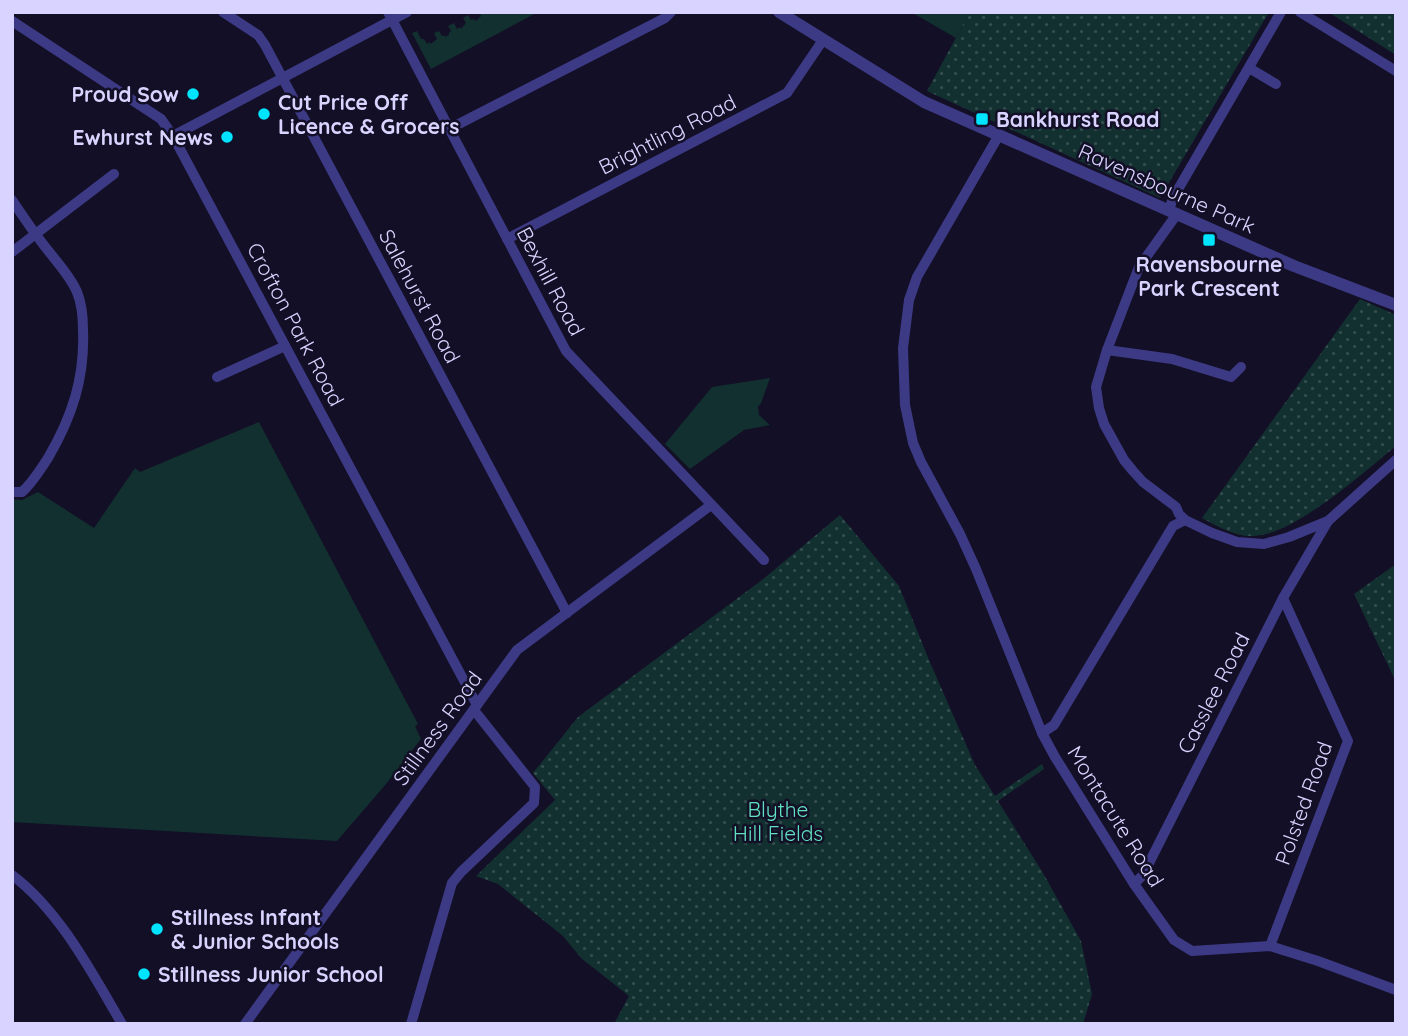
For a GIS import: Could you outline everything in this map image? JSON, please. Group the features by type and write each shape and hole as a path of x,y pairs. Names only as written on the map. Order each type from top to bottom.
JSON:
{"street":[{"name":"Salehurst Road","path":"223,12 258,35 265,45 567,613"},
{"path":"173,136 283,78 390,16 407,12"},
{"path":"449,130 665,18 671,12"},
{"name":"Ravensbourne Park","path":"779,12 924,102 1294,266 1396,305"},
{"path":"1281,12 1172,198 1173,212 1139,267 1107,350 1096,387 1099,408 1104,424 1124,460 1143,482 1175,507 1185,520 1237,542 1264,544 1328,521 1396,460"},
{"path":"1300,12 1396,71"},
{"name":"Bexhill Road","path":"390,16 566,351 764,560"},
{"name":"Crofton Park Road","path":"12,21 161,119 173,136 475,708 535,787 534,803 452,883 411,1024"},
{"name":"Brightling Road","path":"507,239 787,93 823,40"},
{"path":"1249,68 1276,84"},
{"path":"999,135 917,277 909,300 903,348 905,405 913,443 976,569 1042,733"},
{"path":"12,252 114,174"},
{"path":"12,200 74,285 79,296 84,347 80,381 61,436 31,485 22,492 12,492"},
{"path":"217,377 285,346"},
{"path":"1107,350 1172,359 1231,377 1241,367"},
{"name":"Stillness Road","path":"245,1024 517,650 711,505"},
{"name":"Montacute Road","path":"1185,520 1173,526 1054,725 1042,733 1134,884 1174,940 1192,951 1270,946 1396,990"},
{"name":"Casslee Road","path":"1134,884 1143,875 1283,598 1328,521"},
{"name":"Polsted Road","path":"1270,946 1348,741 1283,598"},
{"path":"12,875 36,897 70,939 122,1024"}],"green space":[{"path":"479,12 538,12 431,69 412,33 417,31 421,39 431,44 437,39 434,33 439,31 445,37 451,31 448,26 454,23 457,29 461,29 466,23 463,18 468,15 471,20 476,21 481,16"},
{"path":"911,12 970,12 956,38"},
{"path":"970,12 1269,12 1160,198 927,91"},
{"path":"1328,12 1396,12 1396,55"},
{"path":"1360,299 1396,315 1396,446 1348,486 1308,514 1270,533 1240,535 1202,518"},
{"path":"770,378 758,407 759,415 770,425 744,430 690,469 665,444 712,387"},
{"path":"259,422 418,724 415,726 421,739 337,841 12,822 12,499 22,500 38,492 94,528 135,468 140,472"},
{"name":"Blythe Hill Fields","path":"840,515 899,586 975,765 995,796 1042,764 1044,769 998,801 1081,941 1092,994 1083,1024 614,1024 629,996 581,958 563,936 498,884 476,876 555,800 533,773 578,717 762,580"},
{"path":"1396,564 1396,682 1354,594"}],"place":[{"name":"Proud Sow","path":"193,94"},
{"name":"Cut Price Off Licence & Grocers","path":"264,114"},
{"name":"Bankhurst Road","path":"982,119"},
{"name":"Ewhurst News","path":"227,137"},
{"name":"Ravensbourne Park Crescent","path":"1209,240"},
{"name":"Stillness Infant & Junior Schools","path":"157,929"},
{"name":"Stillness Junior School","path":"144,974"}]}
